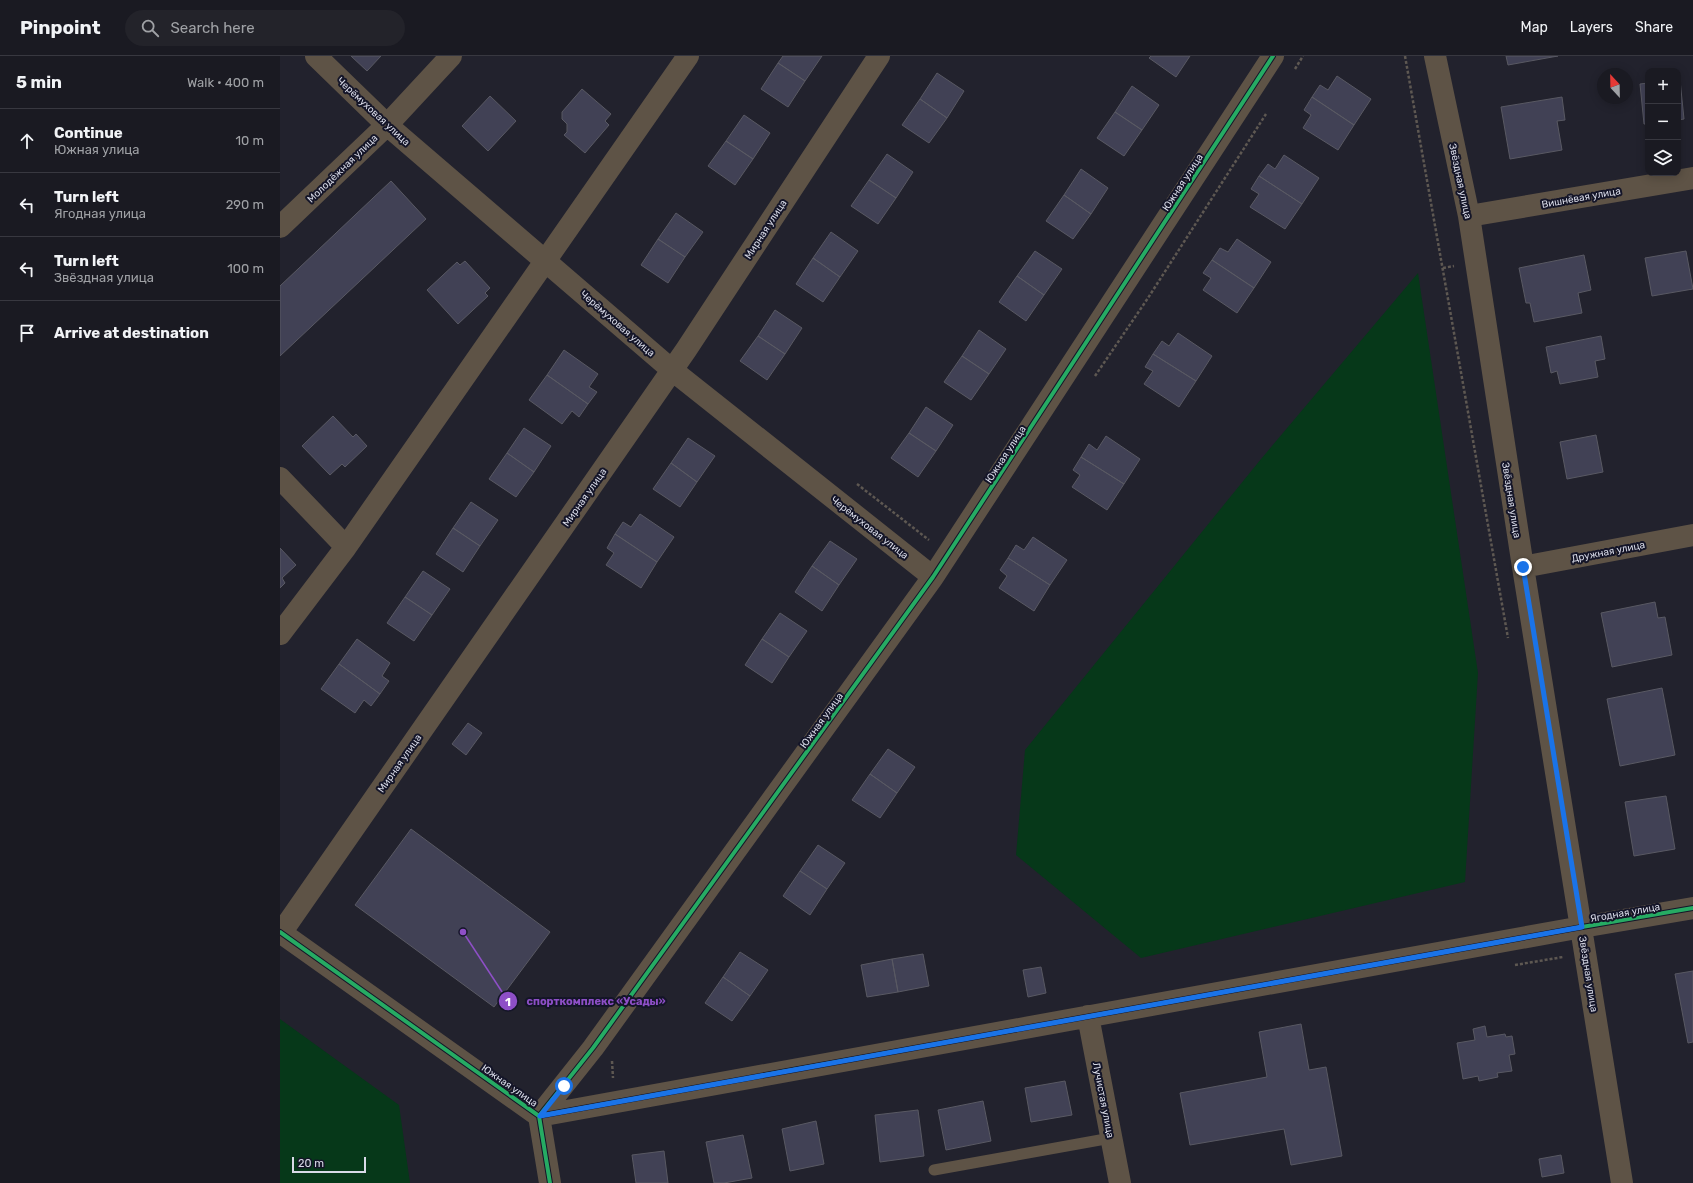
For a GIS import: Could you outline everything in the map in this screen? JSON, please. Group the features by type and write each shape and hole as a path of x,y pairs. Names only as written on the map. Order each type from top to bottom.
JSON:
{"street":[{"name":"Черёмуховая улица","path":"316,56 387,125 672,370 933,577"},
{"name":"Молодёжная улица","path":"280,227 387,125 451,56"},
{"path":"280,634 346,547 688,56"},
{"name":"Мирная улица","path":"280,933 672,370 879,56"},
{"name":"Южная улица","path":"280,933 540,1116 593,1048 933,577 1274,56"},
{"name":"Звёздная улица","path":"1435,56 1469,216 1523,567 1622,1183"},
{"name":"Вишнёвая улица","path":"1469,216 1693,178"},
{"path":"280,478 346,547"},
{"name":"Дружная улица","path":"1523,567 1693,535"},
{"name":"Ягодная улица","path":"540,1116 1693,908"},
{"name":"Лучистая улица","path":"1088,1016 1120,1183"},
{"path":"540,1116 550,1183"}],"lane":[{"path":"934,1170 1111,1138"}],"path":[{"path":"1405,56 1510,645"},
{"path":"1510,966 1566,956"},
{"path":"612,1060 614,1083"}],"green space":[{"path":"1418,273 1478,673 1465,882 1141,958 1016,855 1025,750 1261,459"},
{"path":"280,1019 399,1105 410,1183 280,1183"}],"building":[{"path":"351,56 381,56 367,71"},
{"path":"783,56 822,56 805,81 778,63"},
{"path":"1151,56 1190,56 1176,77 1149,58"},
{"path":"1506,56 1558,56 1508,65"},
{"path":"778,63 805,81 788,107 761,89"},
{"path":"937,73 964,91 947,118 920,99"},
{"path":"1337,76 1371,99 1354,125 1312,97 1320,85 1328,90"},
{"path":"1645,83 1645,124 1644,124 1640,84"},
{"path":"1132,86 1159,105 1142,130 1115,112"},
{"path":"582,89 611,114 605,121 609,125 585,153 564,135 567,132 567,124 562,119 562,112"},
{"path":"1681,90 1684,119 1681,120"},
{"path":"490,96 516,121 488,151 462,126"},
{"path":"1312,97 1354,125 1338,150 1303,128 1311,115 1304,110"},
{"path":"1562,97 1565,120 1557,121 1562,150 1510,159 1501,107"},
{"path":"920,99 947,118 929,143 902,125"},
{"path":"1115,112 1142,130 1124,156 1097,138"},
{"path":"744,115 770,133 753,159 726,141"},
{"path":"726,141 753,159 735,185 708,166"},
{"path":"887,154 913,172 896,198 869,180"},
{"path":"1284,155 1319,178 1302,204 1259,176 1268,164 1275,169"},
{"path":"1081,169 1108,188 1091,214 1064,195"},
{"path":"1259,176 1302,204 1285,229 1250,207 1259,194 1251,189"},
{"path":"869,180 896,198 878,224 851,206"},
{"path":"391,181 426,219 280,356 280,286"},
{"path":"1064,195 1091,214 1073,239 1046,221"},
{"path":"676,213 703,232 685,257 658,239"},
{"path":"831,232 858,251 840,277 813,258"},
{"path":"658,239 685,257 668,283 641,265"},
{"path":"1237,239 1271,262 1254,288 1212,260 1220,248 1228,252"},
{"path":"1035,251 1062,269 1044,295 1017,276"},
{"path":"1686,251 1693,289 1652,296 1645,258"},
{"path":"1584,255 1591,290 1578,293 1582,313 1534,322 1530,303 1526,303 1519,268"},
{"path":"813,258 840,277 823,302 796,284"},
{"path":"1212,260 1254,288 1237,313 1203,290 1211,278 1203,273"},
{"path":"465,261 490,288 485,293 488,296 458,324 427,290 457,262 460,265"},
{"path":"1017,276 1044,295 1026,321 999,302"},
{"path":"775,310 802,328 785,354 758,336"},
{"path":"979,330 1006,349 989,374 962,356"},
{"path":"1178,333 1212,356 1196,381 1153,354 1162,341 1169,346"},
{"path":"758,336 785,354 767,380 740,361"},
{"path":"1601,336 1605,359 1595,361 1598,377 1560,384 1557,371 1551,373 1546,347"},
{"path":"564,350 598,374 589,387 597,392 588,404 547,375"},
{"path":"1153,354 1196,381 1179,407 1144,384 1153,371 1145,367"},
{"path":"962,356 989,374 971,400 944,382"},
{"path":"547,375 588,404 579,417 572,411 562,424 529,400"},
{"path":"926,407 953,425 936,451 909,433"},
{"path":"333,416 353,437 356,434 367,446 345,467 342,464 330,475 302,446"},
{"path":"524,428 551,446 534,472 507,453"},
{"path":"909,433 936,451 918,477 891,458"},
{"path":"1596,435 1603,472 1567,479 1560,442"},
{"path":"1106,436 1140,459 1124,484 1081,457 1089,444 1097,450"},
{"path":"688,438 715,456 697,482 671,463"},
{"path":"507,453 534,472 516,497 489,479"},
{"path":"1081,457 1124,484 1107,510 1072,487 1080,475 1073,470"},
{"path":"671,463 697,482 680,507 653,489"},
{"path":"471,502 498,520 480,546 453,528"},
{"path":"640,514 674,537 657,562 615,534 623,522 631,527"},
{"path":"453,528 480,546 463,572 436,554"},
{"path":"615,534 657,562 641,588 606,565 614,553 607,548"},
{"path":"1033,537 1067,560 1050,585 1008,558 1016,545 1024,550"},
{"path":"830,541 857,559 839,585 812,566"},
{"path":"280,548 296,565 282,578 285,583 280,588"},
{"path":"1008,558 1050,585 1034,611 999,588 1007,576 1000,570"},
{"path":"812,566 839,585 822,611 795,592"},
{"path":"423,571 450,589 432,615 405,597"},
{"path":"405,597 432,615 414,641 387,623"},
{"path":"1655,602 1658,618 1665,617 1672,655 1612,667 1601,613"},
{"path":"780,613 807,631 789,657 762,639"},
{"path":"357,639 390,663 382,676 389,681 380,694 339,664"},
{"path":"762,639 789,657 772,683 745,665"},
{"path":"339,664 380,694 371,706 364,700 355,713 321,689"},
{"path":"1662,688 1675,755 1620,766 1607,699"},
{"path":"468,723 482,733 466,755 452,744"},
{"path":"888,749 915,767 897,793 870,774"},
{"path":"870,774 897,793 880,818 852,800"},
{"path":"1666,796 1675,849 1634,856 1625,802"},
{"path":"411,829 550,932 494,1007 355,905"},
{"path":"818,845 845,863 827,889 800,871"},
{"path":"800,871 827,889 810,915 783,896"},
{"path":"740,952 768,970 750,996 723,977"},
{"path":"923,954 929,986 898,992 892,959"},
{"path":"892,959 898,992 867,997 861,965"},
{"path":"1041,967 1046,993 1028,997 1023,970"},
{"path":"1693,971 1693,1042 1688,1043 1675,974"},
{"path":"723,977 750,996 732,1021 705,1003"},
{"path":"1301,1024 1309,1070 1326,1067 1342,1156 1291,1165 1284,1129 1190,1145 1180,1093 1267,1077 1259,1032"},
{"path":"1485,1026 1487,1037 1505,1034 1506,1037 1512,1036 1515,1054 1509,1055 1512,1071 1497,1073 1498,1077 1479,1081 1478,1076 1463,1079 1457,1043 1475,1040 1473,1029"},
{"path":"1065,1081 1072,1115 1031,1122 1025,1088"},
{"path":"983,1101 991,1141 946,1150 938,1110"},
{"path":"918,1110 924,1156 880,1162 875,1115"},
{"path":"816,1121 824,1164 790,1171 782,1129"},
{"path":"743,1135 752,1178 724,1183 714,1183 706,1142"},
{"path":"664,1151 668,1183 636,1183 632,1155"},
{"path":"1561,1155 1564,1173 1542,1177 1539,1159"}],"cycle path":[{"path":"280,932 539,1116 593,1048 933,577 1273,56"},
{"path":"550,1183 539,1116 1693,908"}],"place":[{"name":"спорткомплекс «Усады»","path":"463,932"}],"route":[{"path":"564,1086 540,1116 1582,927 1575,892 1523,567"}]}
